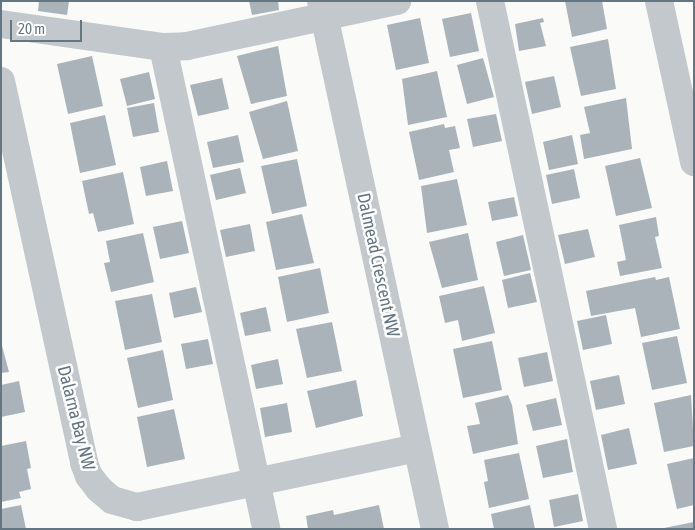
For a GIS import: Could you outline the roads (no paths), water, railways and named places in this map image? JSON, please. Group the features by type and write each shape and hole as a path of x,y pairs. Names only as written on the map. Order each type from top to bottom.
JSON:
{"street":[{"path":"1,24 163,46 187,46 323,9 397,1"},
{"path":"490,1 604,529"},
{"path":"659,1 688,107 694,162"},
{"name":"Dalmead Crescent NW","path":"323,9 435,529"},
{"path":"163,46 266,529"},
{"name":"Dalarna Bay NW","path":"1,81 89,476 112,500 137,507 417,448"}]}
